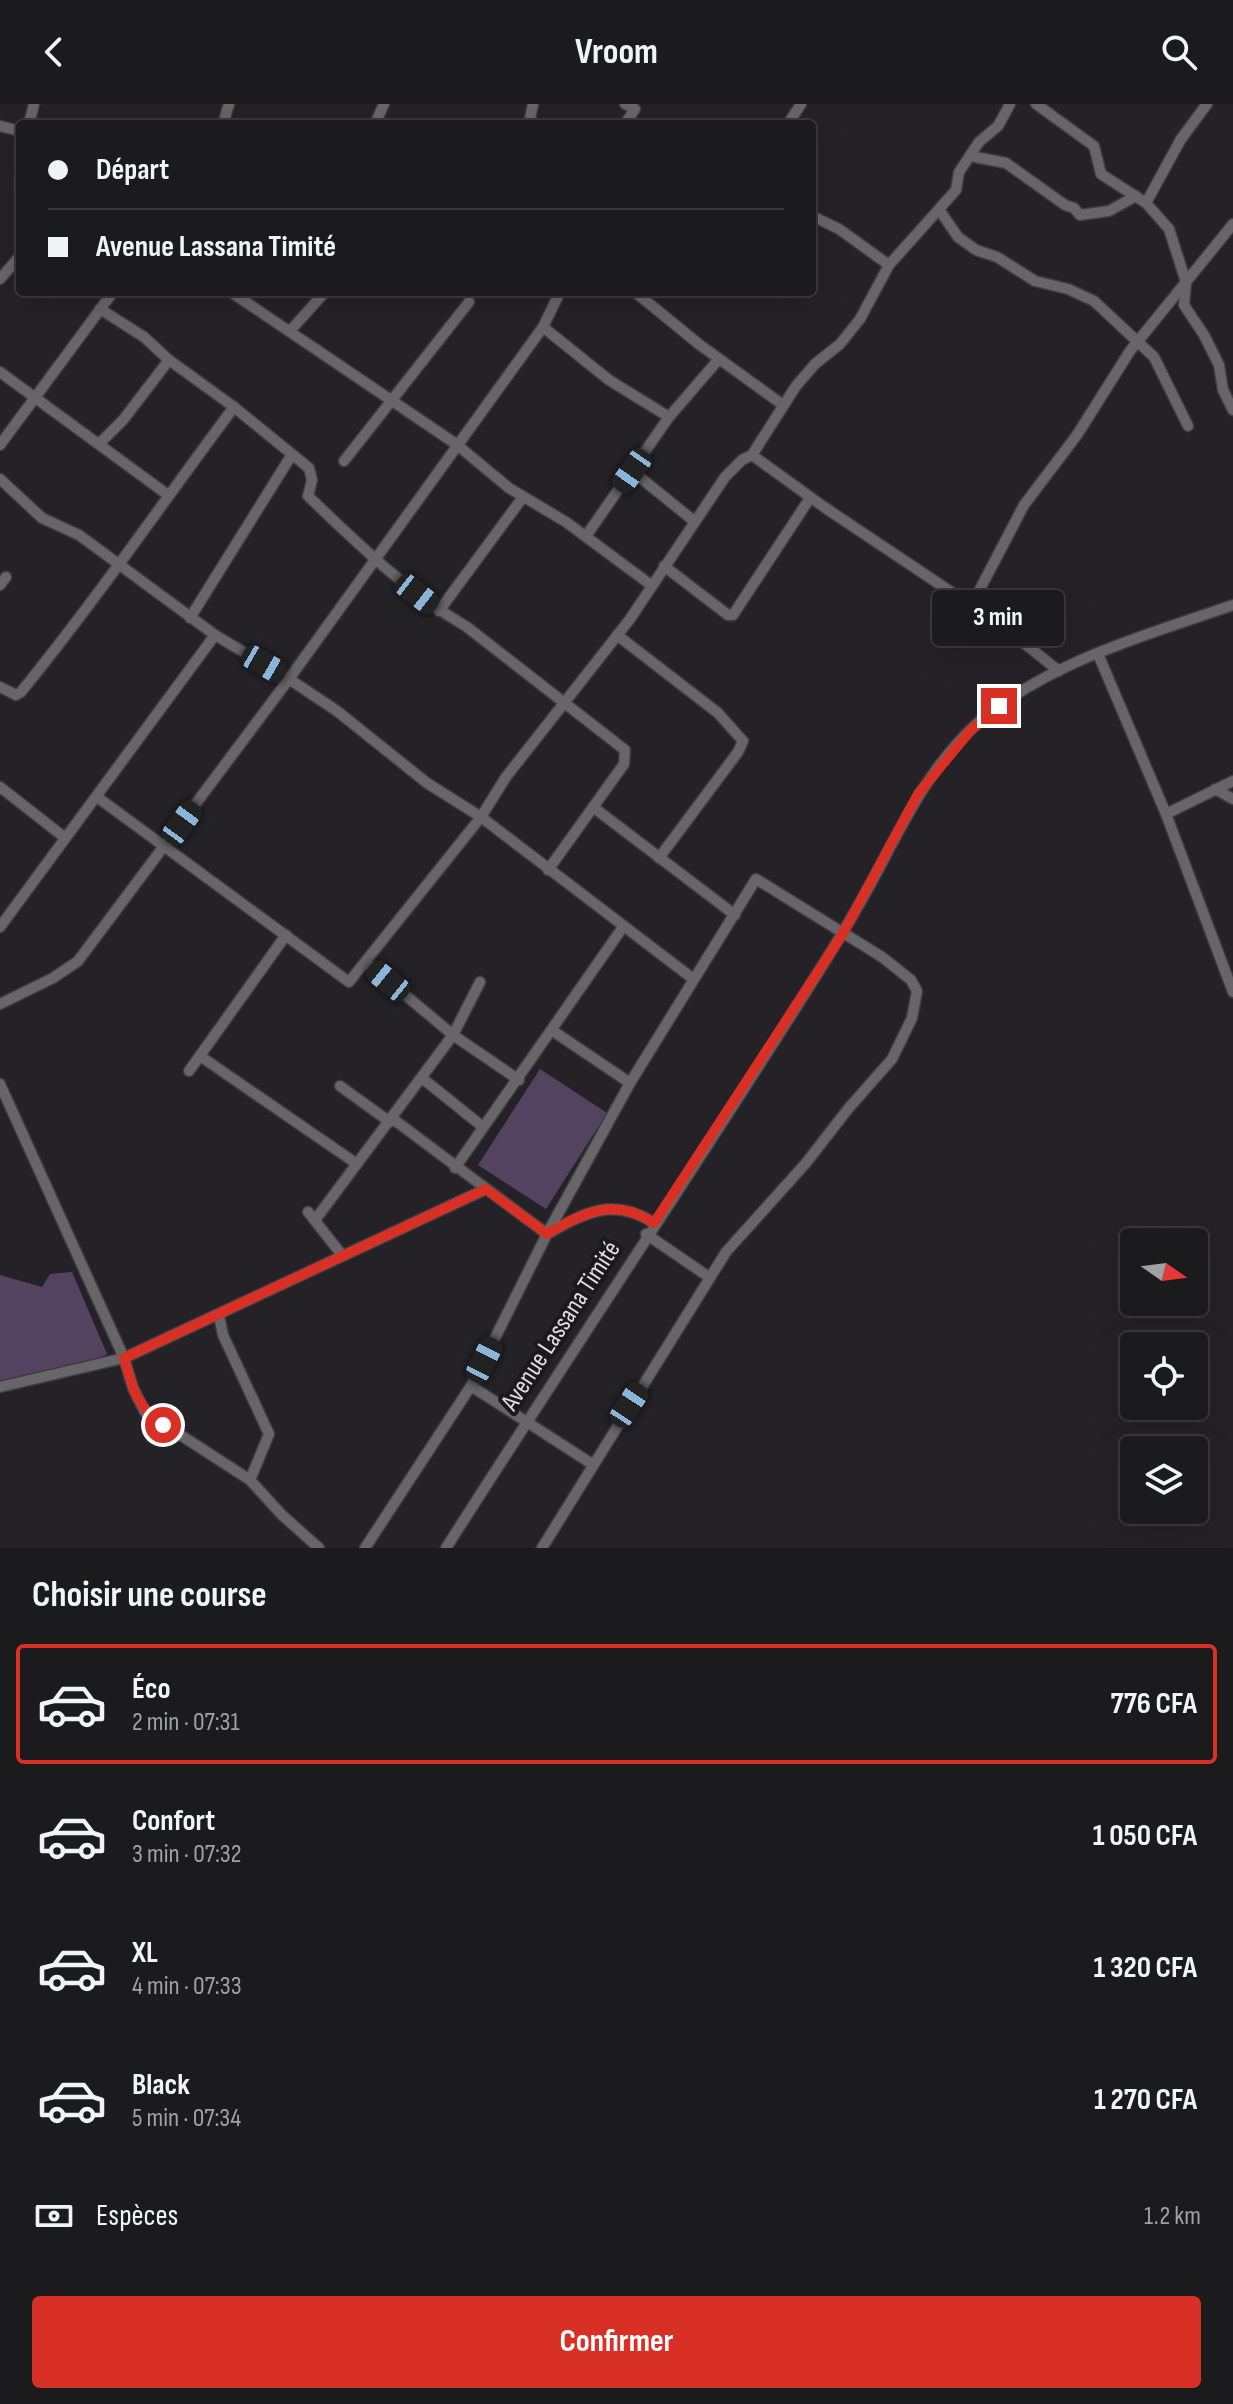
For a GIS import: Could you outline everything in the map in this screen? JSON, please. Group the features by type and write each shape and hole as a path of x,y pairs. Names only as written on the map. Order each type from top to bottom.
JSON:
{"street":[{"path":"97,797 349,982 481,817 506,777 617,635 733,467 752,455 806,374 840,344 860,319 889,265 956,190 959,172 979,142 998,126 1010,104"},
{"path":"1036,104 1094,146 1101,174 1146,203 1169,229 1186,282 1184,305 1219,365 1221,385 1233,410"},
{"path":"1146,203 1181,139 1207,104"},
{"path":"970,156 1006,163 1080,215 1109,211 1136,196"},
{"path":"940,211 958,237 976,250 997,257 1035,281 1068,289 1094,301 1154,357 1188,426"},
{"path":"816,218 839,229 889,265"},
{"path":"995,621 978,598 982,583 1024,505 1077,435 1137,342 1233,224"},
{"path":"0,279 16,261"},
{"path":"0,445 110,296"},
{"path":"237,296 456,444 495,478 586,536 651,585"},
{"path":"290,331 321,296"},
{"path":"0,1004 53,978 78,961 375,560 543,327 558,296"},
{"path":"640,296 783,405"},
{"path":"344,461 393,403 469,302"},
{"path":"100,309 144,337 169,360 234,407 309,468 312,480 308,496 375,560 625,750 624,764 548,870"},
{"path":"543,327 609,380 669,417"},
{"path":"586,536 669,417 719,359"},
{"path":"99,444 123,420 169,360"},
{"path":"0,372 168,495"},
{"path":"1221,385 1233,393"},
{"path":"0,687 9,694 21,692 120,566 234,407"},
{"path":"752,455 810,498 995,621 1059,671"},
{"path":"190,618 291,456"},
{"path":"632,471 694,521"},
{"path":"0,479 42,518 79,535 190,618 337,711 427,783 481,817 692,978"},
{"path":"439,611 523,497"},
{"path":"664,566 706,600 728,615 733,615 810,498"},
{"name":"Avenue Lassana Timité","path":"446,1548 525,1421 842,935 905,816 939,766 991,712 1059,671 1233,605"},
{"path":"0,927 215,635"},
{"path":"617,635 718,713 743,741 659,858"},
{"path":"1098,654 1166,814 1233,992"},
{"path":"1166,814 1233,781"},
{"path":"0,787 64,837"},
{"path":"1215,789 1233,799"},
{"path":"593,807 735,915"},
{"path":"365,1548 471,1386 547,1234 630,1083 692,978 756,879 882,957 915,984 912,1018 892,1059 806,1163 726,1252 542,1548"},
{"path":"455,1168 623,927"},
{"path":"189,1071 286,935"},
{"path":"367,963 453,1035 519,1080"},
{"path":"342,1255 312,1216 357,1164 453,1035 480,982"},
{"path":"553,1031 630,1083"},
{"path":"200,1056 357,1164"},
{"path":"422,1078 483,1127"},
{"path":"0,1084 124,1358 133,1388 145,1412 250,1480 282,1515 319,1548"},
{"path":"340,1086 547,1234"},
{"path":"0,1387 124,1358 486,1189"},
{"path":"547,1234 573,1219 613,1208 635,1210 654,1223"},
{"path":"646,1234 709,1277"},
{"path":"219,1316 223,1335 269,1434 250,1480"},
{"path":"471,1386 592,1464"}],"shaded area":[{"path":"540,1069 607,1113 546,1209 478,1165"},
{"path":"72,1272 107,1354 88,1364 0,1383 0,1275 42,1287 50,1274"}],"route":[{"path":"163,1425 145,1412 139,1403 124,1358 486,1189 547,1234 573,1219 613,1208 635,1210 654,1223 842,935 918,794 970,731 999,706"}]}
